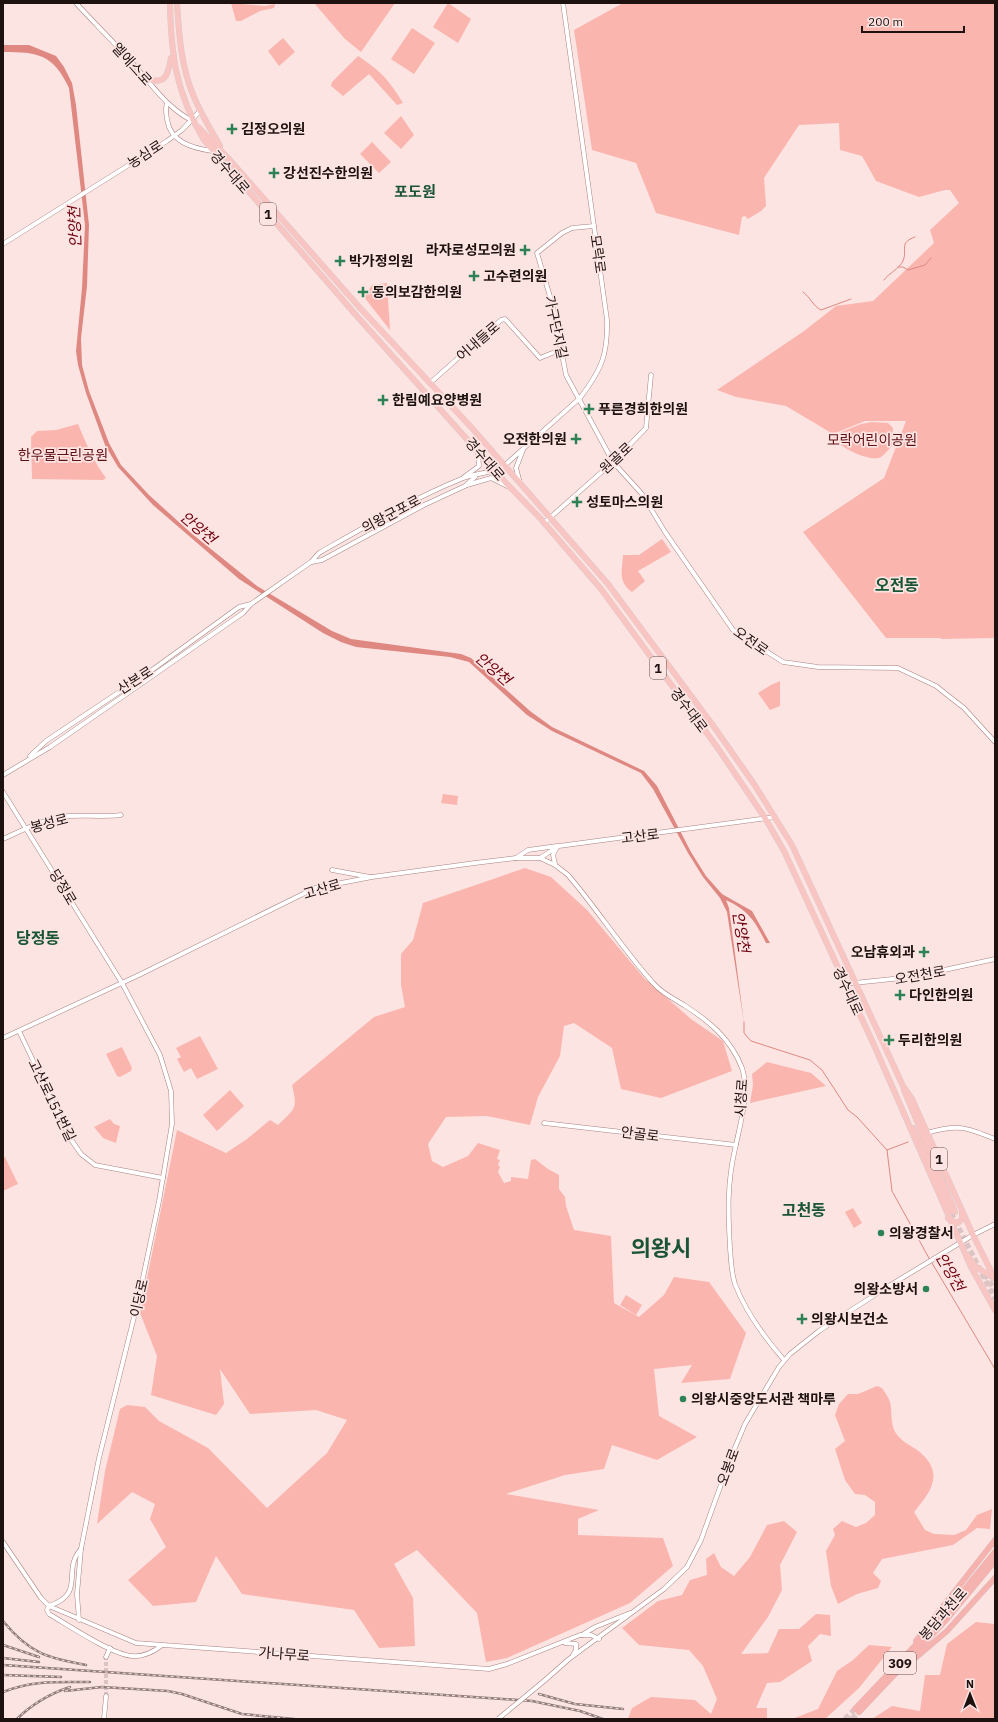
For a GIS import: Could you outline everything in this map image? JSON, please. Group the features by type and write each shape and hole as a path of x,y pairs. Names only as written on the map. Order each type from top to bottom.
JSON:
{"highway":[{"path":"893,1674 942,1607 995,1540"},
{"name":"봉담과천로","path":"944,1618 995,1552"},
{"name":"봉담과천로","path":"857,1711 893,1674 995,1561"},
{"path":"893,1674 951,1627 995,1578"}],"main road":[{"name":"경수대로","path":"169,3 170,32 176,76 192,121 212,151 495,471 544,523 601,589 717,747 765,818 784,852 907,1119 913,1138 952,1214 960,1244 967,1260 995,1310"},
{"name":"경수대로","path":"178,3 179,31 189,85 200,111 224,154"},
{"path":"145,78 154,82 164,79 170,67 172,50"},
{"name":"경수대로","path":"192,121 224,154 430,383 608,584 712,724 775,817 804,869 902,1086 912,1099 962,1213 995,1279"},
{"name":"1","path":"902,1086 952,1214"},
{"path":"952,1214 951,1222 958,1223 962,1219 962,1213"},
{"path":"967,1260 967,1257 969,1256 976,1267 995,1279"}],"street":[{"name":"엘에스로","path":"76,3 167,103 180,115 192,121"},
{"name":"모락로","path":"495,471 504,466 580,398 603,362 608,336 562,3"},
{"path":"167,103 165,108 168,124 174,136 180,142 200,150 212,151"},
{"name":"농심로","path":"3,244 174,136 192,121 200,111"},
{"name":"가구단지길","path":"580,398 566,375 552,303 537,253 562,233 572,228 594,226"},
{"name":"어내들로","path":"430,383 496,325 505,319 540,358 562,349"},
{"name":"원골로","path":"544,523 613,462 646,428 651,375"},
{"name":"오전로","path":"580,398 613,462 642,494 665,532 733,630 783,662 818,667 898,668 936,686 964,708 995,742"},
{"path":"520,484 516,468 524,448"},
{"path":"462,478 479,466 479,456 477,450"},
{"name":"의왕군포로","path":"253,603 311,562 319,553 340,541 462,478 495,471"},
{"name":"의왕군포로","path":"311,562 322,560 424,505 465,486 476,476"},
{"path":"465,486 491,478 512,490"},
{"name":"산본로","path":"23,762 46,741 152,670 239,608 253,603"},
{"name":"산본로","path":"3,775 50,747 155,675 243,613 253,603"},
{"name":"당정로","path":"3,792 122,983"},
{"name":"봉성로","path":"3,839 26,829 62,817 102,817 120,815"},
{"path":"765,818 775,817"},
{"name":"고산로","path":"3,1038 122,983 306,892 319,887 372,877 516,858 540,858 559,846 686,830 765,818"},
{"path":"516,858 528,850 559,846"},
{"path":"556,865 552,855 559,846"},
{"name":"시청로","path":"540,858 556,865 568,875 655,985 701,1016 728,1042 741,1067 744,1078 743,1105 730,1169 727,1200 732,1266 735,1283 758,1324 784,1360"},
{"path":"332,870 372,877"},
{"name":"오전천로","path":"844,984 912,977 995,959"},
{"name":"이당로","path":"79,1620 78,1586 81,1549 99,1458 139,1297 163,1178 172,1124 171,1091 160,1055 122,983"},
{"name":"고산로151번길","path":"19,1031 70,1138 81,1154 95,1165 163,1178"},
{"name":"안골로","path":"544,1123 736,1145"},
{"path":"927,1133 944,1128 960,1127 971,1128 995,1138"},
{"path":"960,1244 973,1235 995,1224"},
{"name":"오봉로","path":"498,1719 569,1659 599,1639 664,1589 687,1567 695,1555 731,1457 745,1424 784,1360 819,1331 925,1264 960,1244"},
{"name":"가나무로","path":"3,1542 41,1598 49,1606 136,1643 489,1669 507,1664 580,1636 591,1635 599,1639"},
{"path":"81,1549 74,1557 70,1591 61,1601 49,1606 47,1610 49,1614 110,1648 132,1656 152,1652 161,1646"},
{"path":"580,1636 595,1627 636,1610"},
{"path":"560,1643 576,1644 576,1650 569,1659"},
{"path":"106,1658 110,1648"},
{"path":"104,1719 106,1696"}],"green space":[{"path":"231,3 265,6 275,4 274,8 260,11 241,21 236,21"},
{"path":"314,3 395,3 361,52 345,39"},
{"path":"448,3 471,19 458,43 433,27"},
{"path":"623,3 995,3 995,638 886,638 803,532 884,478 906,421 865,421 833,434 786,406 736,397 717,390 804,331 836,306 873,301 934,243 930,230 959,203 950,190 919,197 876,181 862,156 840,150 839,123 799,125 764,178 766,206 748,219 745,216 742,217 739,235 656,213 636,163 592,150 574,30"},
{"path":"412,28 435,43 414,74 391,59"},
{"path":"283,38 295,52 279,66 268,51"},
{"path":"358,56 373,66 384,76 403,103 397,105 369,74 343,96 331,86 332,82"},
{"path":"401,116 414,135 401,149 384,133"},
{"path":"372,142 391,162 379,173 360,154"},
{"path":"387,283 390,330 364,297 372,285"},
{"name":"모락어린이공원","path":"872,422 888,423 893,428 892,446 881,457 870,458 863,456 848,450 836,442 833,438 834,435 861,424"},
{"name":"한우물근린공원","path":"78,424 101,472 106,478 103,480 32,479 31,437 37,431 56,430"},
{"path":"662,539 671,552 638,571 645,581 632,592 625,584 622,576 623,555 639,555"},
{"path":"780,681 780,706 770,710 758,693"},
{"path":"443,794 458,796 457,805 441,803"},
{"path":"525,868 551,877 587,910 644,978 691,1019 723,1041 732,1071 661,1098 621,1089 612,1048 574,1023 564,1026 560,1056 538,1097 530,1125 487,1116 446,1117 428,1144 432,1161 443,1167 468,1156 478,1143 500,1150 497,1159 500,1160 498,1172 504,1183 511,1181 511,1177 528,1179 531,1160 535,1159 559,1175 559,1189 565,1197 566,1206 574,1230 611,1236 614,1303 639,1317 664,1295 674,1277 709,1282 746,1333 730,1379 681,1383 692,1365 654,1369 659,1416 697,1437 657,1460 612,1445 604,1469 565,1475 506,1494 599,1510 578,1519 578,1535 663,1538 673,1566 630,1603 507,1658 486,1662 477,1613 417,1550 394,1564 413,1598 415,1646 379,1648 354,1610 242,1594 216,1556 196,1602 153,1606 128,1580 166,1547 150,1519 155,1504 132,1492 97,1524 105,1471 120,1409 127,1405 145,1407 159,1421 208,1448 267,1508 327,1453 347,1420 316,1410 250,1414 220,1369 224,1404 216,1415 151,1395 157,1356 140,1313 177,1130 226,1153 247,1139 270,1120 278,1125 294,1108 295,1099 292,1085 374,1017 405,1007 401,985 401,954 413,940 423,903"},
{"path":"200,1036 218,1069 197,1079 191,1068 184,1072 177,1059 181,1057 176,1048"},
{"path":"122,1047 132,1068 131,1071 120,1077 117,1076 106,1054"},
{"path":"767,1062 811,1073 826,1086 750,1103 753,1085 752,1074"},
{"path":"230,1090 244,1106 217,1131 203,1115"},
{"path":"110,1119 114,1124 120,1126 116,1143 103,1138 94,1127"},
{"path":"5,1157 18,1184 3,1191 3,1158"},
{"path":"853,1208 862,1223 854,1228 845,1212"},
{"path":"626,1295 642,1305 636,1315 620,1305"},
{"path":"877,1386 882,1388 890,1402 893,1425 896,1433 902,1440 924,1456 933,1471 932,1486 914,1512 925,1530 934,1534 954,1535 966,1530 977,1515 992,1509 990,1529 977,1528 953,1545 882,1559 873,1573 881,1581 878,1588 857,1594 838,1604 831,1586 826,1551 835,1535 833,1529 842,1521 856,1527 866,1523 875,1515 875,1502 865,1495 855,1494 845,1480 835,1449 845,1441 835,1415 839,1404 848,1394 858,1394"},
{"path":"784,1521 797,1532 780,1565 782,1590 768,1617 741,1654 768,1653 779,1629 799,1629 816,1614 830,1615 831,1636 820,1634 808,1646 812,1661 780,1682 767,1683 756,1708 767,1708 767,1719 628,1719 632,1708 651,1697 695,1700 711,1714 717,1699 703,1666 689,1650 639,1645 622,1628 658,1601 682,1595 690,1580 707,1575 706,1559 714,1553 721,1567 734,1576 750,1557 767,1525"},
{"path":"976,1622 995,1624 995,1719 872,1719 892,1706 920,1711 925,1675 940,1675 947,1644"},
{"path":"869,1645 892,1647 859,1688 825,1719 792,1719 818,1709 837,1671 853,1660"}],"shaded area":[{"path":"3,45 29,45 56,56 64,67 72,83 76,105 89,225 87,286 81,338 82,365 89,391 109,443 121,465 149,495 191,533 257,586 332,631 351,639 461,654 471,658 530,711 552,727 644,771 657,786 691,852 706,876 722,894 752,911 770,943 766,943 755,923 746,913 726,900 729,908 744,1023 727,912 720,898 703,877 688,853 653,789 641,773 552,731 527,715 469,662 450,657 356,647 341,642 323,633 239,579 153,505 118,467 105,445 86,393 78,365 76,351 82,288 85,225 69,88 57,68 43,57 35,54 3,52"}],"waterway":[{"path":"884,280 901,264 904,257 905,244 910,239 915,237"},
{"path":"898,267 903,267 908,270 925,265 931,258"},
{"path":"803,292 821,310 851,299"},
{"name":"안양천","path":"744,1022 744,1033 751,1041 810,1060 822,1070 848,1110 857,1117 887,1150 892,1191 930,1260"},
{"path":"887,1150 908,1142"},
{"name":"안양천","path":"932,1263 995,1369"}],"tunnel":[{"path":"951,1213 995,1299"},
{"path":"985,1274 995,1291"},
{"path":"106,1657 106,1696"},
{"path":"845,1719 855,1709"},
{"path":"852,1719 859,1712"}],"railway":[{"path":"3,1621 12,1632 30,1647 60,1660 86,1665"},
{"path":"3,1645 39,1657"},
{"path":"3,1658 39,1662"},
{"path":"3,1665 532,1701 580,1711 603,1719"},
{"path":"3,1675 61,1677"},
{"path":"3,1692 25,1685 57,1682 90,1682"},
{"path":"17,1719 29,1708 42,1700 70,1687"},
{"path":"65,1691 102,1687 168,1691 182,1694 242,1714 294,1719"},
{"path":"539,1694 575,1704 623,1709"}],"place":[{"name":"김정오의원","path":"232,129"},
{"name":"강선진수한의원","path":"274,173"},
{"name":"라자로성모의원","path":"525,250"},
{"name":"박가정의원","path":"340,261"},
{"name":"고수련의원","path":"474,276"},
{"name":"동의보감한의원","path":"363,292"},
{"name":"한림예요양병원","path":"383,400"},
{"name":"푸른경희한의원","path":"589,409"},
{"name":"오전한의원","path":"576,439"},
{"name":"성토마스의원","path":"577,502"},
{"name":"오남휴외과","path":"924,952"},
{"name":"다인한의원","path":"900,995"},
{"name":"두리한의원","path":"889,1040"},
{"name":"의왕경찰서","path":"881,1233"},
{"name":"의왕소방서","path":"926,1289"},
{"name":"의왕시보건소","path":"802,1319"},
{"name":"의왕시중앙도서관 책마루","path":"683,1399"}],"district":[{"name":"포도원","path":"415,192"},
{"name":"오전동","path":"897,585"},
{"name":"당정동","path":"38,938"},
{"name":"고천동","path":"804,1210"},
{"name":"의왕시","path":"661,1248"}]}
